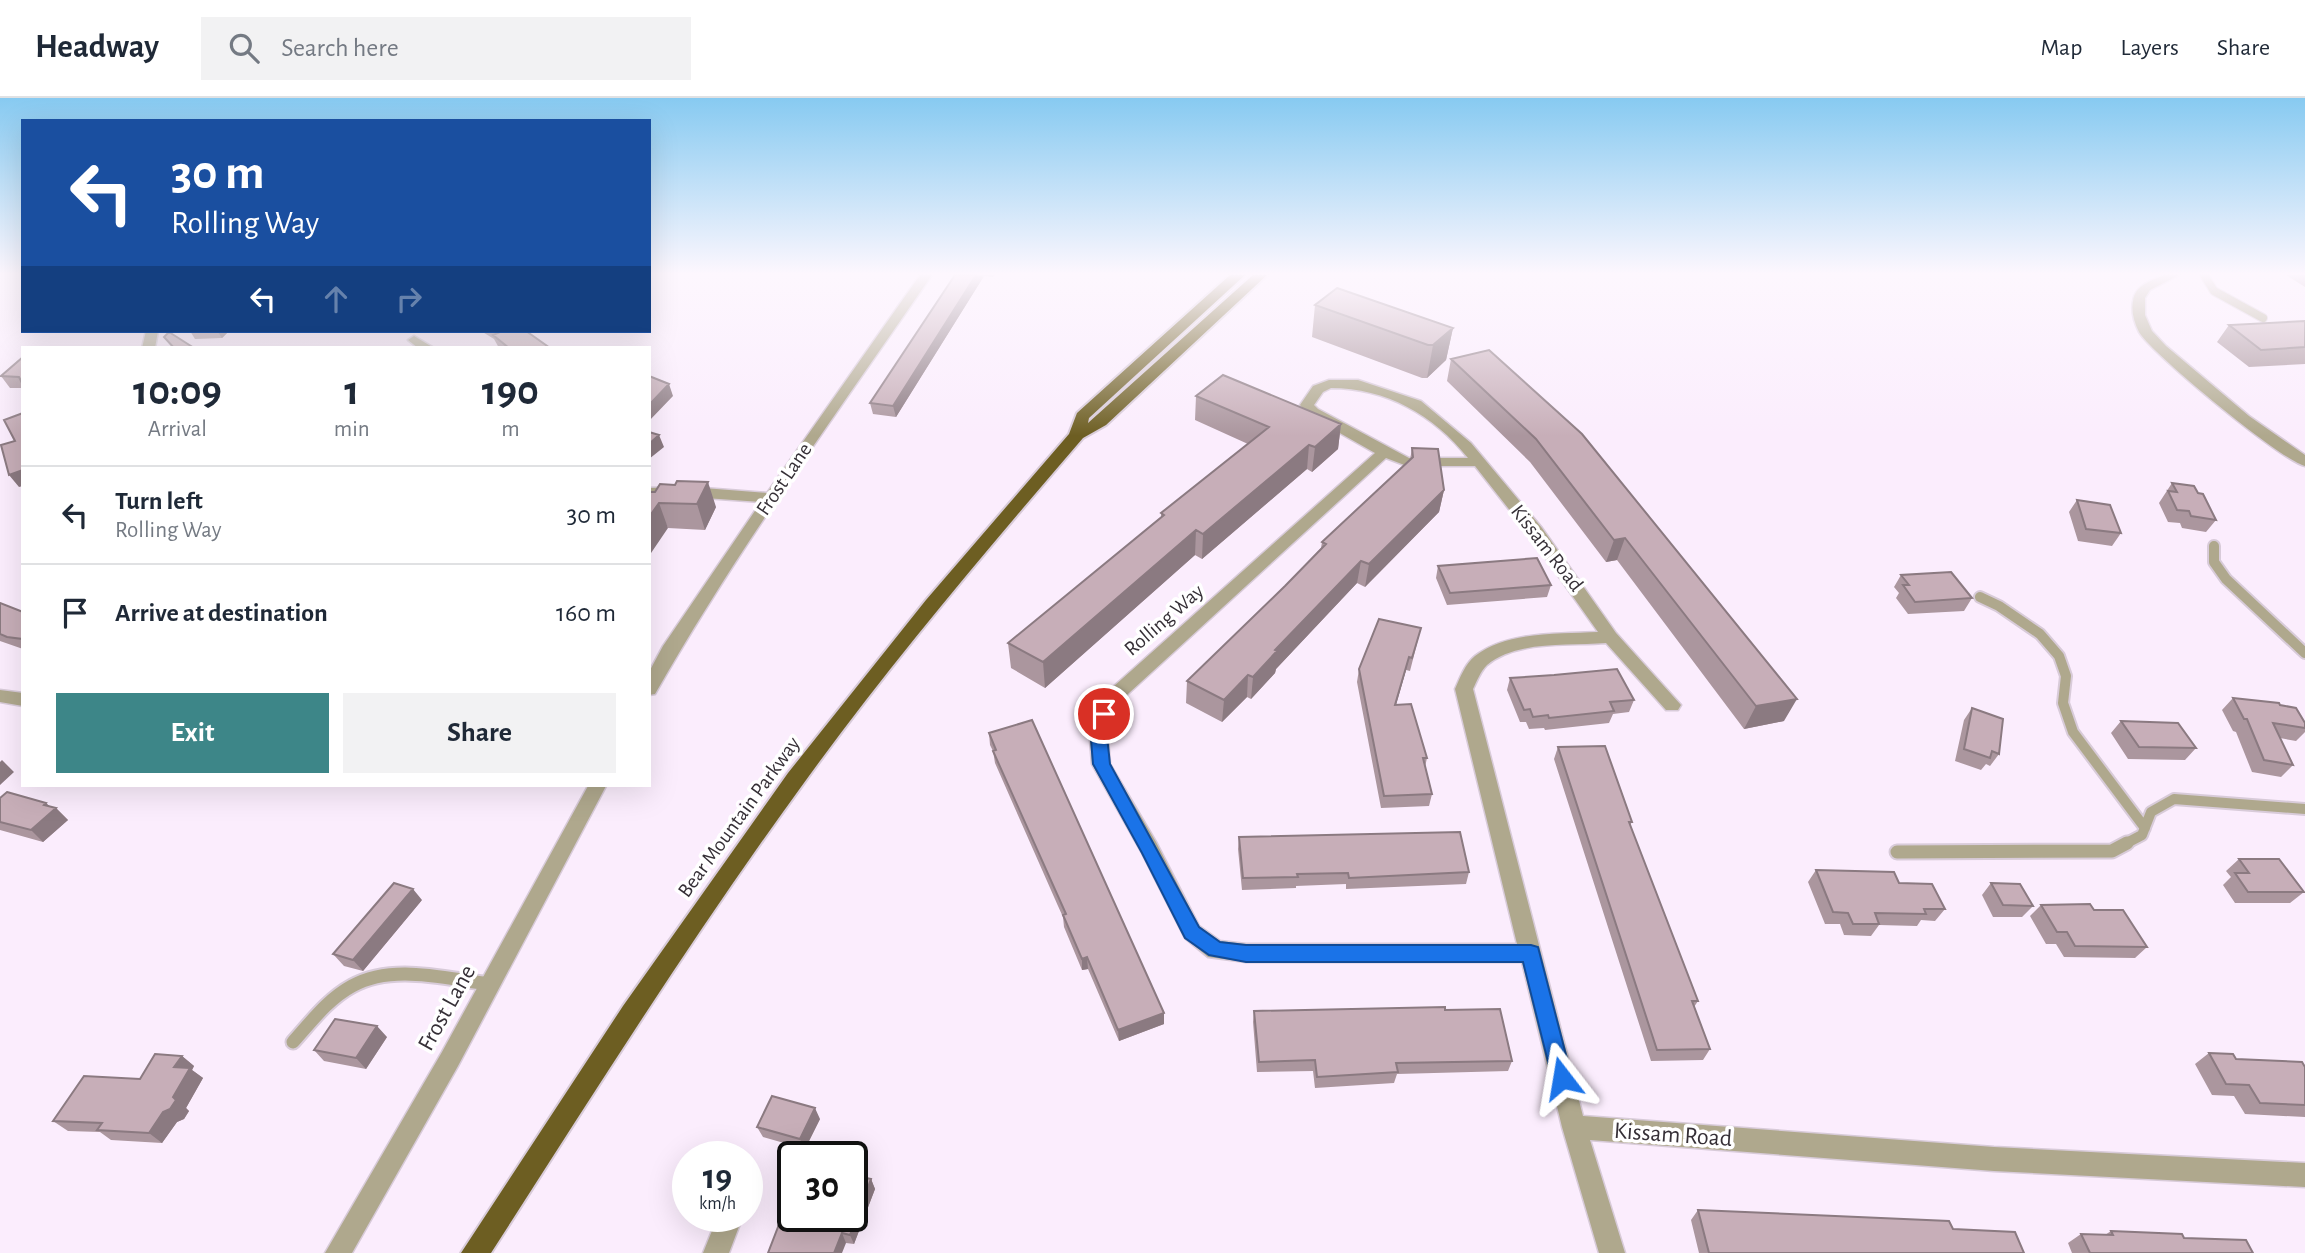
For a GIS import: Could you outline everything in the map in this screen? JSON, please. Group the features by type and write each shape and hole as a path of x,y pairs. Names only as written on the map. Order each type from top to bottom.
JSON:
{"highway":[{"name":"Bear Mountain Parkway","path":"1077,435 1082,416 1178,329"},
{"name":"Bear Mountain Parkway","path":"475,1253 683,937 796,777 933,604 1077,435 1101,422 1202,329"}],"street":[{"name":"Frost Lane","path":"651,685 672,646 889,329"},
{"path":"2145,329 2161,349 2244,419 2305,462"},
{"path":"414,340 424,346"},
{"name":"Kissam Road","path":"1384,452 1313,412 1307,405 1309,398 1318,389 1329,384 1358,384 1416,404 1433,416 1479,462 1560,565 1610,637 1672,705"},
{"path":"1384,452 1407,462 1423,464 1479,462"},
{"name":"Rolling Way","path":"1384,452 1110,700 1098,727 1101,764 1149,848 1192,932 1216,950 1246,953 1531,953"},
{"path":"651,493 691,492 771,498"},
{"path":"1610,637 1530,644 1503,650 1483,658 1471,671 1464,689 1574,1127 1612,1253"},
{"path":"0,696 21,700"},
{"name":"Frost Lane","path":"338,1253 490,984 596,787"},
{"name":"Kissam Road","path":"1574,1127 1994,1159 2305,1175"},
{"path":"716,1253 725,1232"}],"lane":[{"path":"2214,546 2214,562 2226,579 2305,653"},
{"path":"1980,597 1999,606 2040,634 2059,656 2066,676 2063,703 2073,732 2145,828"},
{"path":"1897,852 2112,851 2142,835 2151,812 2175,799 2305,809"},
{"path":"293,1042 329,1004 354,984 366,979 381,975 406,974 490,984"}],"building":[{"path":"919,329 942,329 893,406 870,403"},
{"path":"1383,329 1452,329 1433,345"},
{"path":"2234,329 2305,329 2305,347 2261,350"},
{"path":"171,333 191,346 172,346 164,337"},
{"path":"529,333 547,346 507,346 493,335"},
{"path":"1489,350 1582,434 1797,699 1756,706 1625,538 1614,540 1536,439 1451,359"},
{"path":"21,359 21,381 19,377 1,376"},
{"path":"1223,375 1341,424 1315,447 1309,445 1203,534 1196,530 1043,662 1008,643 1164,515 1161,513 1269,427 1196,396"},
{"path":"651,377 669,384 651,403"},
{"path":"21,414 21,471 9,475 1,445 15,441 4,420"},
{"path":"651,433 659,435 651,442"},
{"path":"1412,448 1438,449 1444,490 1369,564 1361,561 1275,650 1277,651 1253,677 1248,675 1224,700 1187,681 1326,544 1322,542 1413,457"},
{"path":"677,481 708,482 697,504 659,503 651,514 651,492 655,492 660,484 675,485"},
{"path":"2172,483 2194,486 2198,493 2203,494 2216,520 2191,516 2189,511 2177,510 2168,491 2177,492"},
{"path":"2077,500 2110,505 2121,533 2086,529"},
{"path":"1537,558 1551,585 1450,593 1438,566"},
{"path":"1951,572 1972,598 1915,602 1903,585 1909,585 1901,575"},
{"path":"0,603 21,611 21,639 0,634"},
{"path":"1379,619 1421,628 1395,705 1411,704 1427,758 1423,758 1432,794 1384,796 1359,669"},
{"path":"1617,669 1634,700 1610,702 1614,711 1549,718 1548,715 1533,717 1530,709 1524,710 1510,678 1554,675"},
{"path":"2233,698 2279,703 2296,708 2305,728 2273,723 2293,765 2264,760 2247,719 2244,719"},
{"path":"1972,708 2003,719 1999,754 1992,751 1990,758 1964,749"},
{"path":"1032,720 1164,1013 1118,1030 1087,957 1082,959 1063,915 1066,914 993,751 996,750 989,733"},
{"path":"2121,721 2178,723 2196,748 2139,747"},
{"path":"1605,746 1632,822 1629,822 1698,1001 1692,1001 1710,1049 1657,1050 1558,747"},
{"path":"7,792 56,808 31,830 0,822 0,798"},
{"path":"1460,832 1469,872 1349,878 1348,873 1243,878 1239,837"},
{"path":"2239,859 2279,859 2304,892 2248,892 2235,873 2249,873"},
{"path":"1816,870 1894,872 1899,883 1932,884 1945,909 1924,909 1926,914 1875,913 1879,924 1853,924 1848,913 1833,912"},
{"path":"394,883 413,889 353,960 333,954"},
{"path":"1991,883 2020,884 2033,906 2003,905"},
{"path":"2090,904 2094,910 2123,910 2147,947 2075,946 2067,932 2057,932 2041,905"},
{"path":"1445,1007 1445,1010 1500,1009 1512,1061 1396,1063 1398,1072 1317,1077 1315,1060 1259,1062 1254,1011"},
{"path":"335,1019 377,1026 356,1058 314,1050"},
{"path":"2209,1053 2233,1054 2236,1059 2302,1062 2305,1067 2305,1105 2260,1103 2249,1085 2226,1084"},
{"path":"155,1054 182,1056 174,1067 190,1068 173,1097 176,1100 170,1109 163,1112 149,1133 97,1130 102,1123 53,1121 84,1076 140,1079"},
{"path":"772,1096 815,1108 800,1139 757,1127"},
{"path":"1698,1210 1949,1221 1953,1229 2015,1232 2024,1253 1709,1253"},
{"path":"777,1230 777,1232 851,1232 850,1235 842,1233 834,1253 768,1253"},
{"path":"2111,1231 2182,1234 2184,1238 2246,1240 2253,1253 2090,1253 2081,1234 2113,1235"}],"route":[{"path":"1104,714 1098,727 1101,764 1149,848 1192,932 1216,950 1246,953 1531,953 1562,1078"}]}
